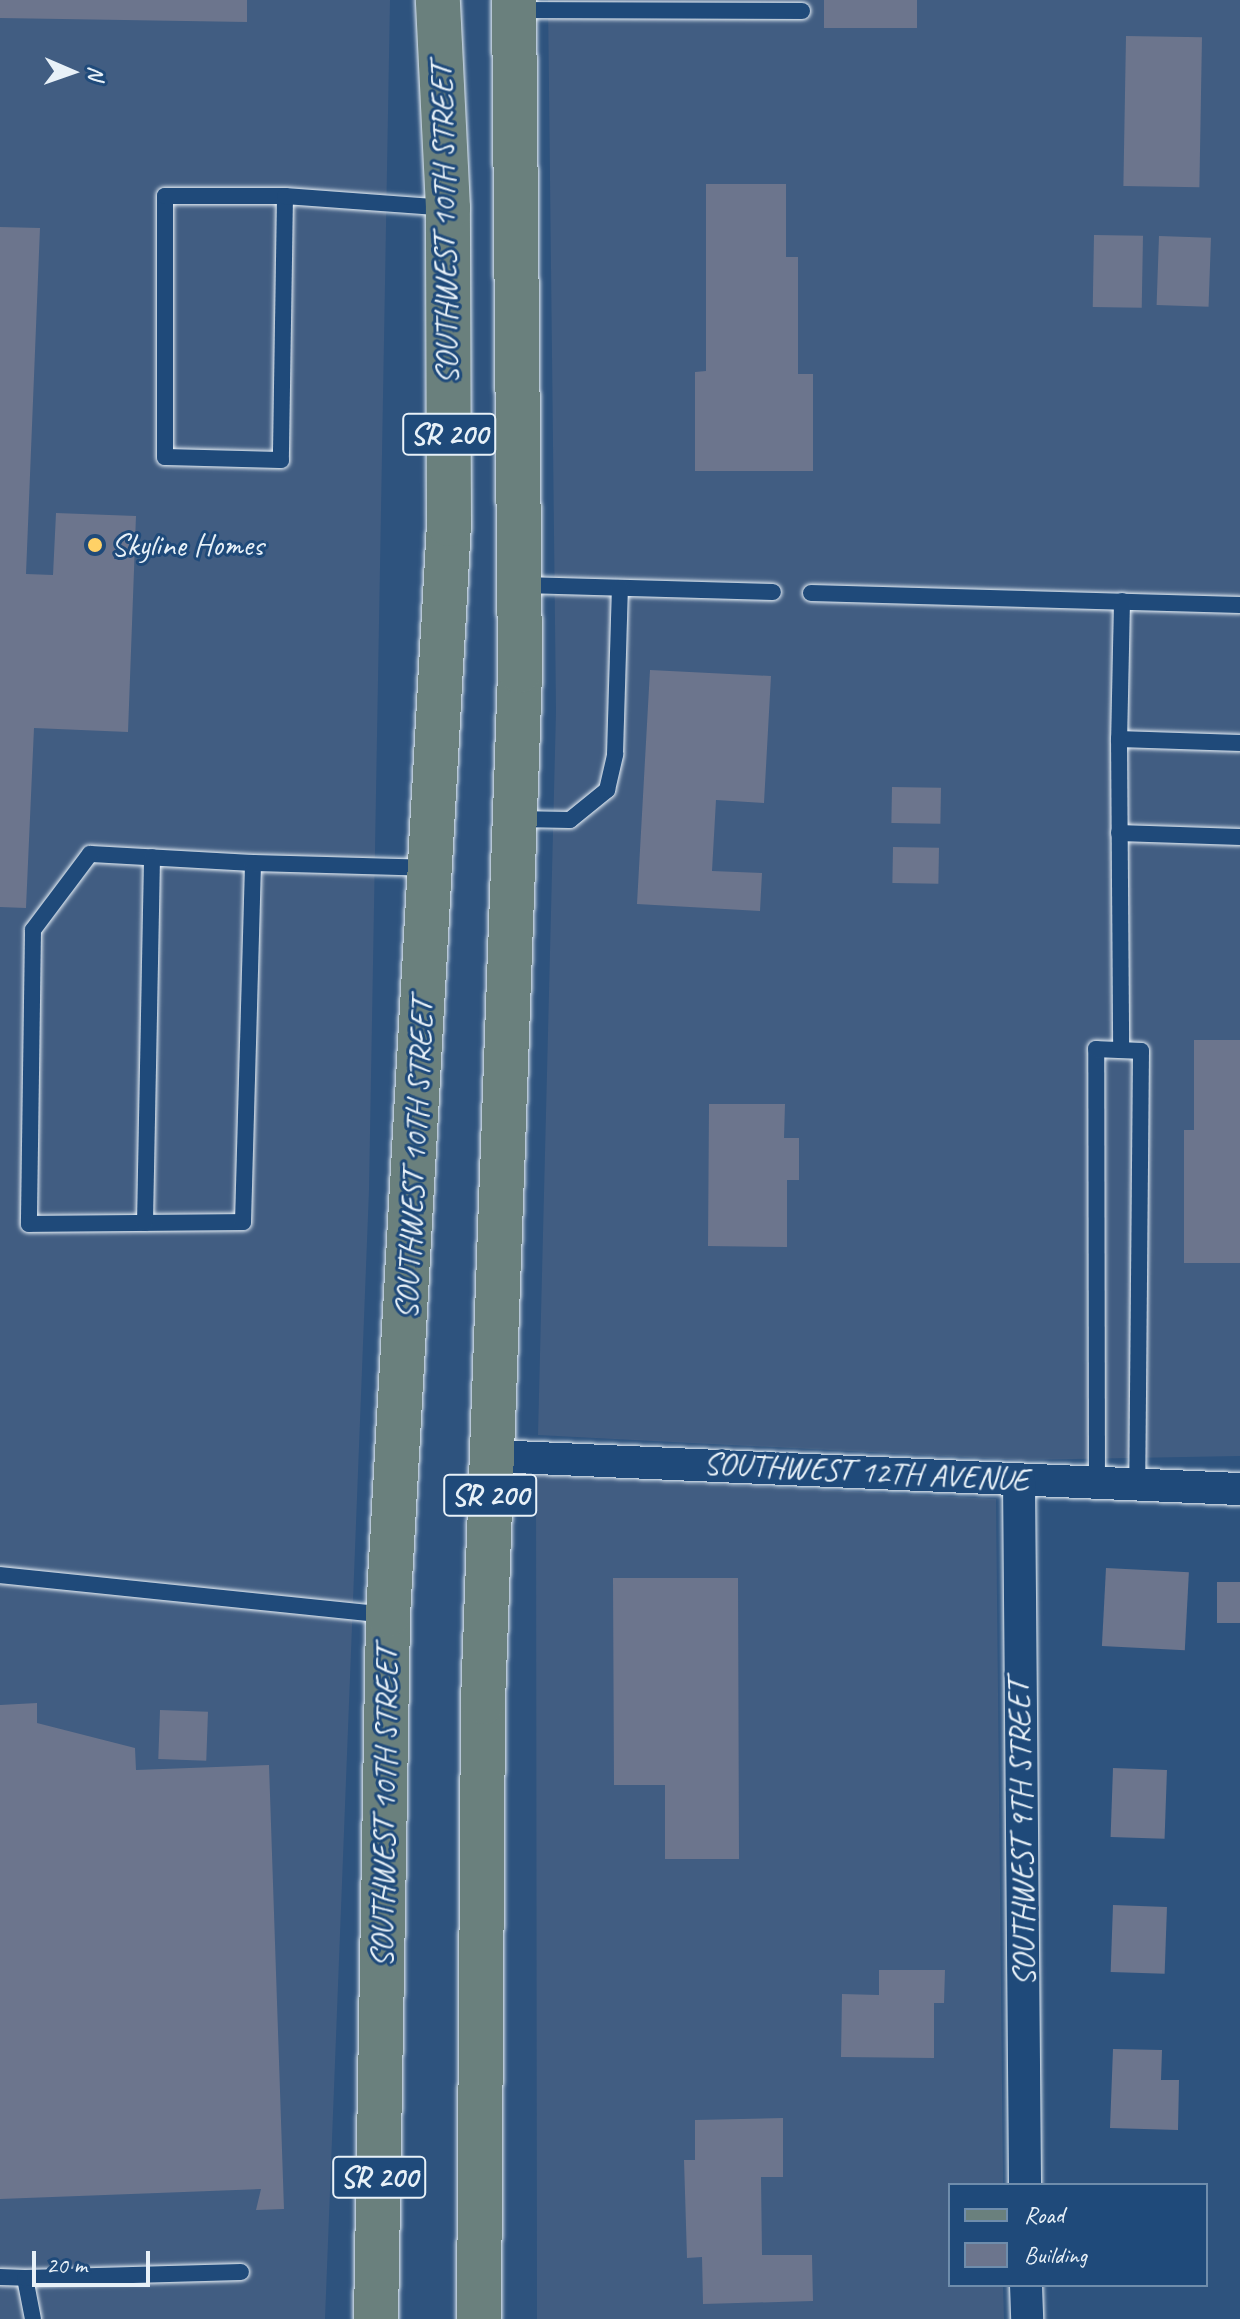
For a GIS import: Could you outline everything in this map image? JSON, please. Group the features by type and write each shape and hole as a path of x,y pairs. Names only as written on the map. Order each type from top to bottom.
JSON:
{"main road":[{"name":"SOUTHWEST 10TH STREET","path":"376,2319 388,1615 449,524 448,208 438,0"},
{"name":"SR 200","path":"479,2319 483,1702 517,819 521,585 515,5"}],"street":[{"name":"SOUTHWEST 12TH AVENUE","path":"492,1456 1240,1489"},
{"name":"SOUTHWEST 9TH STREET","path":"1019,1480 1025,2183"},
{"path":"1026,2287 1027,2319"}],"lane":[{"path":"515,5 802,11"},
{"path":"285,196 281,460 165,457 165,196 285,196 448,208"},
{"path":"521,585 773,592"},
{"path":"517,819 570,820 607,790 615,754 620,588"},
{"path":"811,593 1240,605"},
{"path":"1121,1050 1119,739 1122,601"},
{"path":"1119,739 1240,743"},
{"path":"1119,833 1240,837"},
{"path":"253,863 243,1222 29,1224 33,930 90,854 432,868"},
{"path":"145,1223 152,857"},
{"path":"1097,1484 1096,1049 1141,1051 1137,1485"},
{"path":"0,1575 388,1615"},
{"path":"0,2277 241,2272"},
{"path":"25,2278 33,2319"}],"shaded area":[{"path":"0,0 390,0 369,1190 325,2319 0,2319"},
{"path":"548,0 1240,0 1240,1456 1021,1460 538,1435 556,711"},
{"path":"536,1475 996,1499 1003,2183 948,2183 948,2287 1003,2287 1004,2319 537,2319"}],"building":[{"path":"0,0 247,0 247,22 0,18"},
{"path":"824,0 917,0 917,28 824,28"},
{"path":"1126,36 1202,37 1199,187 1123,186"},
{"path":"706,184 786,184 786,257 798,257 798,374 813,374 813,471 695,471 695,372 706,371"},
{"name":"Skyline Homes","path":"0,227 40,228 26,574 53,575 56,513 136,516 128,732 34,728 26,908 0,907"},
{"path":"1094,235 1143,236 1142,308 1093,307"},
{"path":"1159,236 1211,238 1209,307 1157,305"},
{"path":"650,670 771,676 764,803 716,800 712,871 762,873 760,911 637,904"},
{"path":"892,787 941,788 940,824 891,823"},
{"path":"893,847 939,848 938,884 892,883"},
{"path":"1194,1040 1240,1040 1240,1263 1184,1263 1184,1130 1194,1130"},
{"path":"709,1104 785,1104 784,1138 799,1138 799,1180 787,1180 787,1247 708,1246"},
{"path":"1106,1568 1189,1572 1185,1650 1102,1646"},
{"path":"613,1578 738,1578 739,1859 665,1859 665,1785 614,1785"},
{"path":"1217,1582 1240,1582 1240,1623 1217,1623"},
{"path":"37,1703 37,1723 135,1748 136,1770 269,1765 284,2209 256,2210 261,2189 0,2199 0,1705"},
{"path":"160,1710 208,1712 206,1761 158,1759"},
{"path":"1113,1768 1167,1770 1165,1839 1111,1837"},
{"path":"1113,1905 1167,1907 1165,1974 1111,1972"},
{"path":"879,1970 945,1970 944,2003 934,2003 934,2058 841,2057 842,1994 879,1995"},
{"path":"1113,2049 1162,2050 1161,2080 1179,2080 1178,2130 1110,2128"},
{"path":"783,2118 783,2177 761,2177 762,2255 812,2255 813,2301 703,2304 702,2257 687,2258 684,2160 695,2160 695,2120"}],"place":[{"name":"Skyline Homes","path":"95,545"}]}
